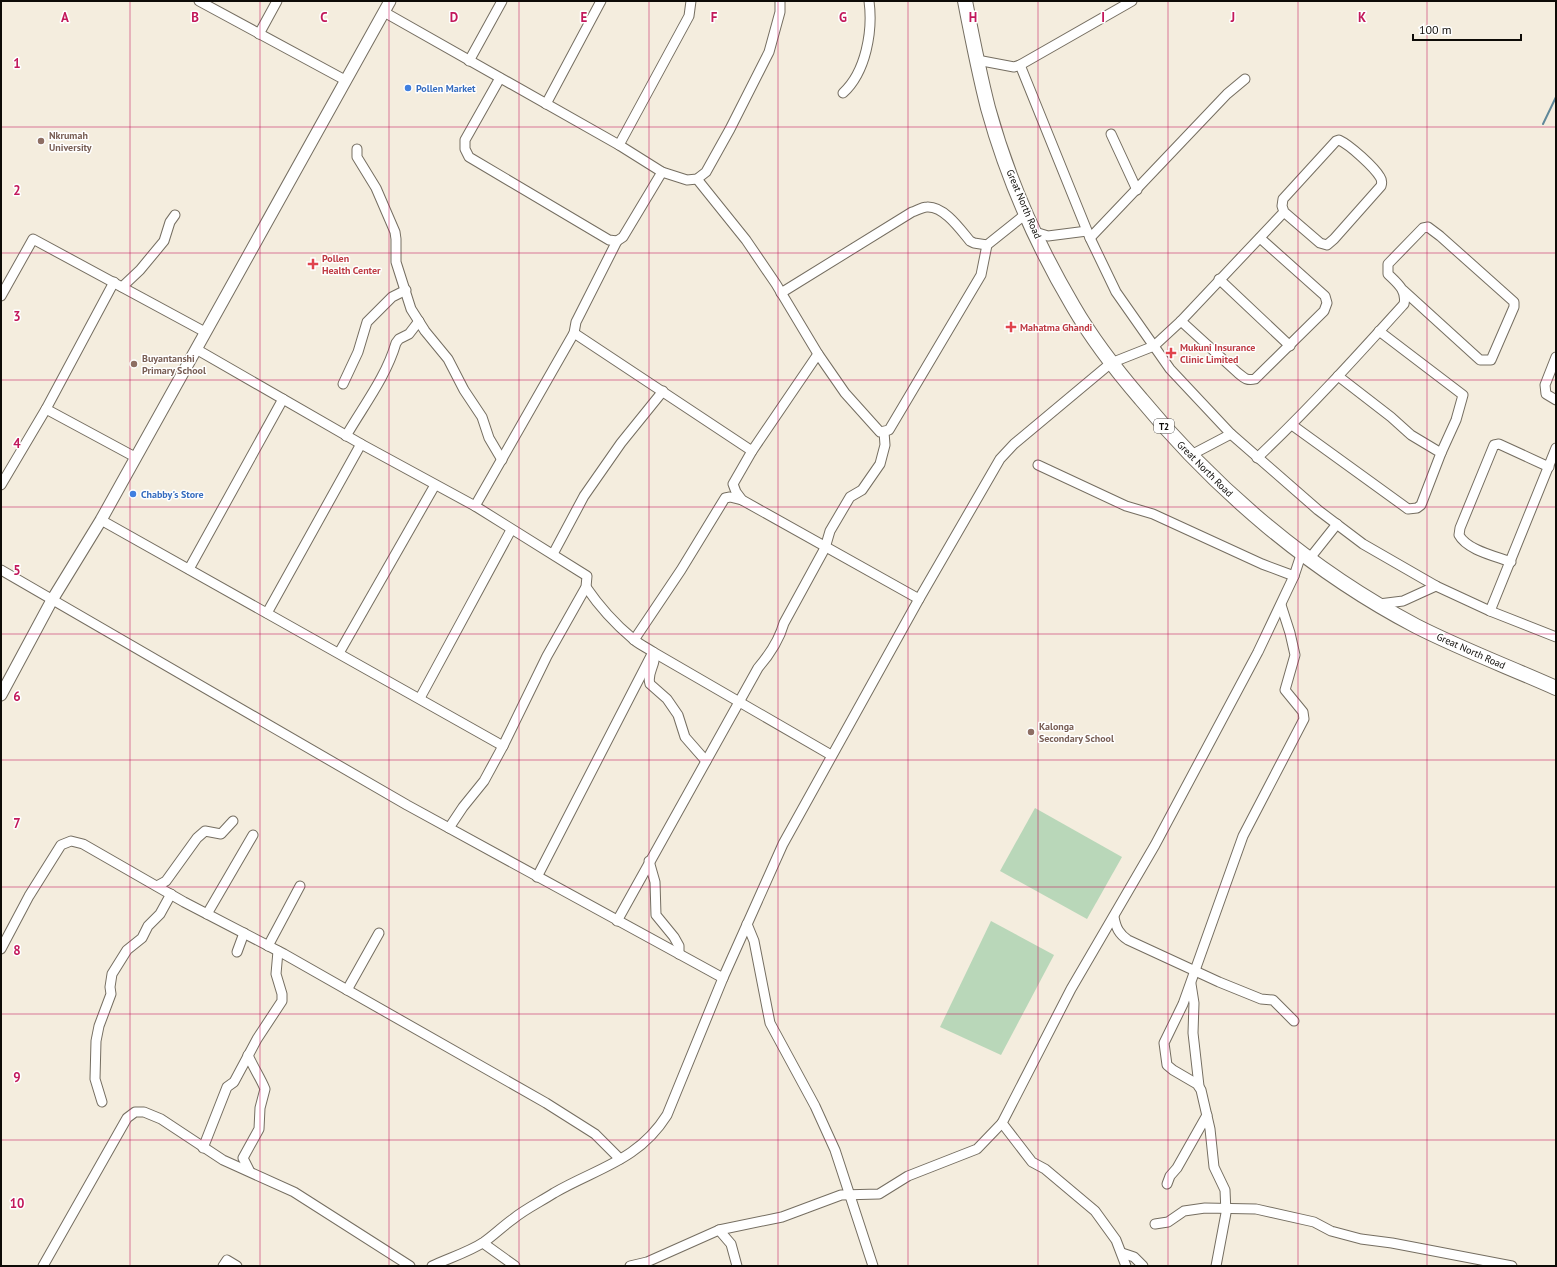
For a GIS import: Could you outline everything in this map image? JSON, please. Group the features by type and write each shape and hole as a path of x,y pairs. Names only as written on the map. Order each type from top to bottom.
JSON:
{"highway":[{"name":"Great North Road","path":"965,1 976,60 989,110 1001,148 1026,213 1073,307 1110,363 1191,455 1233,498 1344,583 1447,641 1552,683"}],"street":[{"path":"199,1 346,80"},
{"path":"259,34 277,1"},
{"path":"1,694 52,600 101,520 390,1"},
{"path":"469,61 502,1"},
{"path":"546,104 602,1"},
{"path":"619,145 688,16 691,1"},
{"path":"384,12 619,145 662,172 687,180 697,179 706,172 769,52 780,12 780,1"},
{"path":"843,93 852,85 864,55 869,34 869,1"},
{"path":"976,60 1014,67 1020,65 1132,1"},
{"path":"1020,65 1088,234 1116,292 1170,369 1230,434 1337,524 1364,544 1436,586 1490,611 1556,637"},
{"path":"500,78 465,140 465,149 469,157 609,240 617,241"},
{"path":"1036,232 1048,236 1088,234 1137,190 1227,94 1244,80"},
{"path":"1111,134 1137,190"},
{"path":"1339,140 1347,144 1380,176 1382,181 1382,186 1327,245 1320,243 1284,212 1282,206 1283,199 1313,164 1339,140"},
{"path":"357,149 357,157 376,188 395,232 396,262 411,309 419,322 448,359 464,390 482,417 489,438 502,460"},
{"path":"475,506 574,333 576,322 617,241 623,237 662,172"},
{"path":"697,179 746,240 782,292 818,354 845,393 868,421 880,432 888,430 981,275 987,245 1026,213"},
{"path":"782,292 912,212 927,207 936,209 945,214 970,240 987,245"},
{"path":"432,1266 483,1243 521,1213 558,1191 604,1170 646,1141 658,1129 667,1115 723,978 783,844 831,755 919,599 1007,451 1110,363 1154,346 1181,321 1219,279 1284,212"},
{"path":"122,287 164,241 170,222 175,215"},
{"path":"1257,458 1292,425 1404,304 1406,297 1403,290 1388,274 1388,264 1423,228 1428,227 1514,302 1514,307 1491,360 1480,360 1403,290"},
{"path":"1181,321 1247,380 1254,379 1290,346 1324,310 1327,303 1325,296 1260,238"},
{"path":"1,296 33,239 205,332"},
{"path":"1219,279 1290,346"},
{"path":"1,485 46,409 114,282"},
{"path":"343,384 358,352 367,322 392,297 406,290"},
{"path":"346,436 362,406 385,372 396,343 399,339 409,334 419,322"},
{"path":"1292,425 1408,509 1417,508 1421,505 1441,453 1456,420 1463,395 1379,331"},
{"path":"574,333 752,451"},
{"path":"196,349 346,436 475,506 587,576 586,587 547,656 503,746 484,781 463,807 449,828"},
{"path":"634,640 681,570 726,497 752,451 818,354"},
{"path":"1556,357 1545,384 1546,394 1556,400"},
{"path":"1338,376 1391,417 1411,436 1441,453"},
{"path":"553,554 584,496 621,443 663,391"},
{"path":"189,569 283,399"},
{"path":"46,409 135,457"},
{"path":"617,921 649,861 758,668 781,635 784,623 825,548 830,531 850,497 862,490 880,464 885,445 884,432"},
{"path":"1191,455 1230,434"},
{"path":"266,612 361,444"},
{"path":"1511,562 1462,541 1459,535 1460,528 1494,446 1499,444 1549,467"},
{"path":"1490,611 1556,448"},
{"path":"1038,465 1126,506 1153,514 1255,561 1294,576"},
{"path":"733,484 736,492 742,500"},
{"path":"339,653 435,485"},
{"path":"726,497 742,500 825,548 919,599"},
{"path":"101,520 503,746"},
{"path":"630,1266 647,1262 719,1230 782,1217 841,1195 879,1194 908,1176 976,1149 1002,1123 1071,989 1155,845 1258,652 1294,576 1306,555 1337,524"},
{"path":"420,698 512,530"},
{"path":"1,570 449,828 723,978"},
{"path":"1379,604 1403,601 1436,586"},
{"path":"586,587 598,604 634,640 831,755"},
{"path":"1199,1086 1167,1065 1164,1048 1166,1036 1183,1004 1243,836 1305,716 1285,690 1295,655 1281,605"},
{"path":"653,652 655,661 649,673 650,684 667,699 678,715 686,737 706,760"},
{"path":"537,877 653,652"},
{"path":"157,886 166,881 197,838 205,831 220,834 233,822"},
{"path":"207,914 253,835"},
{"path":"1,949 29,896 61,844 71,841 83,844 207,914 348,990 581,1124 595,1134 620,1159"},
{"path":"649,861 655,882 656,915 674,937 679,946 679,954"},
{"path":"268,946 300,886"},
{"path":"102,1102 95,1079 96,1041 99,1026 111,994 110,988 112,974 127,950 142,938 148,926 160,914 171,894"},
{"path":"1114,917 1119,932 1128,940 1152,953 1261,999 1273,1000 1294,1021"},
{"path":"747,924 754,941 770,1023 815,1106 835,1150 873,1266"},
{"path":"237,952 244,933"},
{"path":"348,990 379,933"},
{"path":"203,1148 225,1097 224,1093 227,1087 234,1082 248,1055 283,999 276,974 278,951"},
{"path":"1191,981 1194,1003 1193,1033 1199,1086 1207,1115 1214,1167 1225,1190 1225,1210 1216,1266"},
{"path":"248,1055 254,1070 257,1072 260,1082 265,1089 260,1108 259,1129 243,1158 249,1170"},
{"path":"43,1266 127,1118 135,1112 144,1112 161,1118 203,1148 223,1160 249,1170 294,1192 410,1266"},
{"path":"1167,1184 1170,1176 1177,1168 1207,1115"},
{"path":"1002,1123 1032,1162 1045,1169 1095,1211 1116,1240 1126,1266"},
{"path":"1155,1224 1168,1222 1184,1211 1205,1208 1225,1210 1263,1210 1314,1222 1327,1227 1331,1231 1361,1239 1392,1242 1512,1266"},
{"path":"719,1230 730,1244 737,1266"},
{"path":"483,1243 515,1266"},
{"path":"1122,1253 1134,1257 1143,1266"},
{"path":"223,1266 227,1260 237,1266"}],"green space":[{"path":"1035,808 1122,857 1087,919 1000,871"},
{"path":"991,921 1054,955 1001,1055 940,1027"}],"waterway":[{"path":"1543,124 1556,97"}],"place":[{"name":"Pollen Market","path":"408,88"},
{"name":"Nkrumah University","path":"41,141"},
{"name":"Pollen Health Center","path":"313,264"},
{"name":"Mahatma Ghandi","path":"1011,327"},
{"name":"Mukuni Insurance Clinic Limited","path":"1171,353"},
{"name":"Buyantanshi Primary School","path":"134,364"},
{"name":"Chabby's Store","path":"133,494"},
{"name":"Kalonga Secondary School","path":"1031,732"}]}
